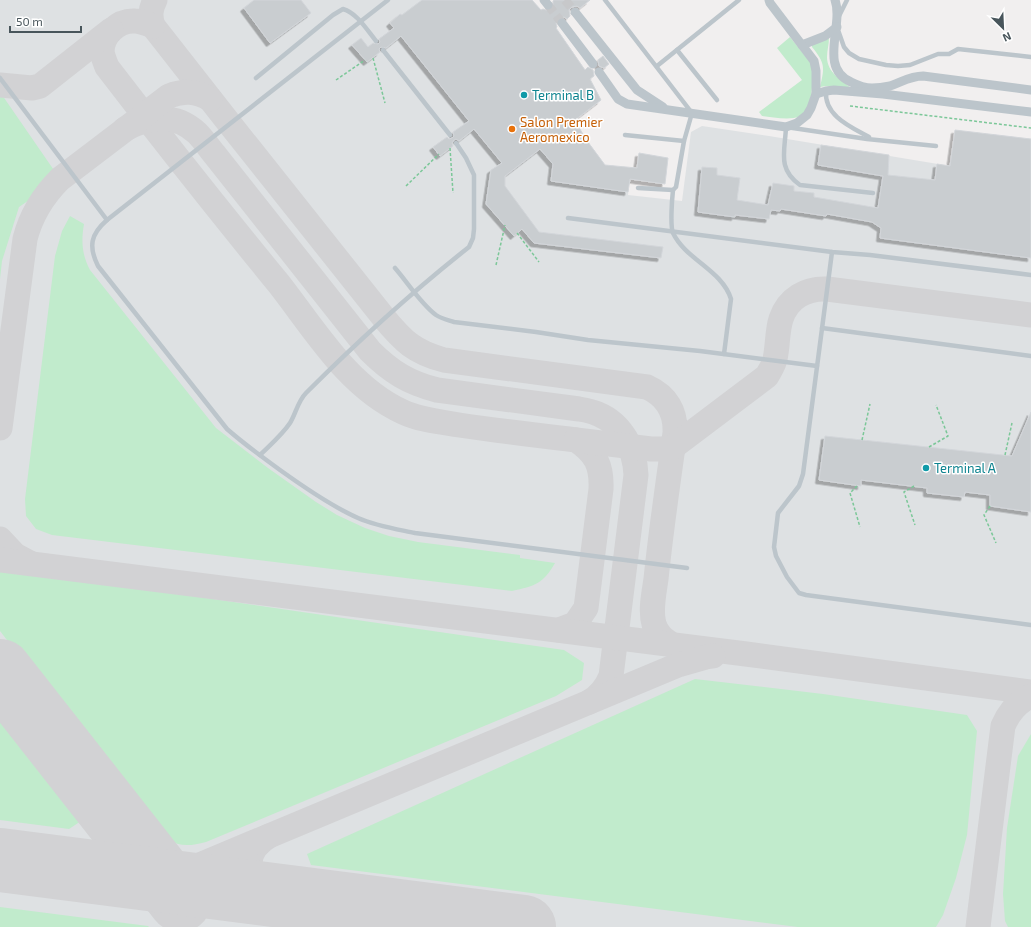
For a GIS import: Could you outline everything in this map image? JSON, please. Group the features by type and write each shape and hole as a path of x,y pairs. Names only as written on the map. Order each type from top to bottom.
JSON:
{"street":[{"path":"599,72 618,99 627,104 786,127 797,123 807,115 816,94 814,61 769,0"},
{"path":"835,0 837,23 834,53 835,64 840,74 847,81 856,85 870,88 882,94"},
{"path":"575,12 637,90 666,109"},
{"path":"562,23 593,64"},
{"path":"802,45 825,36 837,23"},
{"path":"870,88 890,86 915,76 1031,90"},
{"path":"816,94 834,90 882,94 1031,112"}],"lane":[{"path":"388,0 228,123 97,228 92,248 98,266 215,416 227,429 301,484 330,503 358,518 388,528 414,534 687,568"},
{"path":"605,0 692,113 684,141 677,184 673,190 673,232 682,247 724,284 729,292 731,299 724,354"},
{"path":"656,66 739,0"},
{"path":"847,0 837,23 844,47 849,53 859,59 898,66 910,65 938,54 949,54 958,48 1031,57"},
{"path":"256,78 333,15 343,9 349,10 376,41"},
{"path":"383,50 450,135"},
{"path":"677,50 717,100"},
{"path":"0,78 107,220"},
{"path":"826,91 827,102 841,121 873,139"},
{"path":"873,193 800,185 792,179 786,170 784,161 786,127 936,146"},
{"path":"625,135 684,141"},
{"path":"260,455 287,428 302,397 384,318 414,291 469,246 473,238 474,229 474,175 466,158 456,143"},
{"path":"638,188 673,190"},
{"path":"568,218 832,252 870,255 1031,275"},
{"path":"832,252 803,474 799,486 778,513 776,521 774,547 776,556 787,578 793,588 806,596 1031,625"},
{"path":"395,268 436,315 454,322 588,340 724,354 817,366"},
{"path":"822,328 1031,356"}],"path":[{"path":"373,58 385,104"},
{"path":"336,80 365,60"},
{"path":"850,106 1031,128"},
{"path":"450,148 453,193"},
{"path":"406,186 439,154"},
{"path":"496,265 505,225"},
{"path":"517,233 539,262"},
{"path":"862,440 870,404"},
{"path":"929,447 948,436 936,405"},
{"path":"1005,455 1012,423"},
{"path":"857,486 850,493 860,527"},
{"path":"914,486 904,492 915,525"},
{"path":"990,506 984,515 996,543"}],"shaded area":[{"path":"0,0 532,0 570,48 585,70 601,100 575,120 585,138 605,165 631,168 628,195 682,201 691,132 702,126 950,166 1031,177 1031,927 0,927"}],"green space":[{"path":"790,37 813,66 812,86 808,107 800,116 791,118 762,116 759,112 802,80 777,48"},
{"path":"829,38 827,57 832,72 852,89 826,86 820,87 823,75 823,66 822,61 812,45"},
{"path":"0,92 60,179 19,207 2,261 0,279"},
{"path":"70,216 84,224 83,248 85,259 90,270 216,428 268,468 337,515 365,528 389,536 418,542 520,555 520,558 555,563 551,570 538,583 512,591 52,535 36,529 26,516 25,499 55,256 62,231"},
{"path":"0,571 19,571 564,650 584,663 582,680 556,696 206,842 181,845 168,840 149,824 0,631"},
{"path":"695,679 823,694 967,715 977,731 967,835 956,878 943,915 936,927 798,927 311,865 307,854"},
{"path":"0,709 67,793 84,819 69,829 0,820"},
{"path":"1031,734 1031,927 1008,927 1005,921 1003,894 1007,828 1018,756"},
{"path":"0,907 148,926 149,927 0,927"}],"building":[{"path":"254,0 301,0 311,13 270,43 244,8"},
{"name":"Terminal B","path":"422,0 532,0 541,10 543,9 549,11 553,8 554,0 590,0 580,8 577,6 572,7 569,10 570,16 567,19 564,17 559,18 556,23 556,28 585,70 588,67 593,70 594,76 590,79 601,100 575,120 585,138 605,165 637,168 639,153 668,158 665,184 630,179 628,192 551,181 553,164 540,149 505,176 505,186 539,232 663,247 661,258 534,243 522,229 514,236 486,204 491,170 502,163 474,129 459,141 456,139 454,140 452,143 453,146 440,156 433,147 447,137 449,139 452,138 454,136 453,132 469,121 401,36 386,48 381,47 379,49 380,52 367,62 352,45 361,38 368,47 373,43 378,44 380,42 379,39 394,28 390,23 400,14 402,15"},
{"path":"603,56 609,64 604,68 599,66 598,60"},
{"path":"955,130 1031,139 1031,258 880,238 881,228 872,222 827,214 826,216 781,209 780,211 771,210 769,219 735,215 735,217 698,212 702,167 717,168 717,175 740,178 737,200 768,205 773,183 794,186 794,191 814,193 814,197 878,208 883,176 818,165 821,145 889,155 888,175 935,180 937,164 950,166"},
{"name":"Terminal A","path":"1031,412 1031,512 990,506 990,495 965,492 964,497 927,493 927,488 861,480 861,486 819,480 825,436 1012,456"}],"taxiway":[{"path":"155,0 151,13 153,26 384,318 410,345 434,357 444,360 647,387 665,400 674,418 675,433 662,524 652,613 657,631 674,646"},
{"path":"153,26 140,22 129,21 112,30 105,40 102,52 107,67 279,284 334,356 349,373 365,388 383,401 410,415 459,425 576,440 593,455 599,467 601,489 586,608 575,624 559,630"},
{"path":"0,85 32,88 40,86 111,30"},
{"path":"0,428 25,239 30,222 38,207 60,179 169,96 190,92 200,94 210,99"},
{"path":"125,129 143,121 162,119 180,122 197,133 370,351 385,365 401,376 418,384 437,390 579,409 596,413 614,424 626,438 633,456 636,475 611,676 602,691 589,702"},
{"path":"576,440 651,449 673,447 767,376 773,365 776,354 778,334 784,312 793,300 812,290 827,289 1031,315"},
{"path":"0,539 15,555 30,563"},
{"path":"0,560 746,654 1031,692"},
{"path":"138,878 170,875 190,869 678,665 713,656"},
{"path":"978,927 1003,726 1014,708 1031,696"},
{"path":"269,836 255,848 250,862 251,869 254,876 268,888 278,893 295,898"}],"runway":[{"path":"0,671 180,900"},
{"path":"0,860 524,927"}],"tunnel":[{"path":"565,0 575,12"},
{"path":"548,5 562,23"}],"place":[{"name":"Terminal B","path":"524,95"},
{"name":"Salon Premier Aeromexico","path":"512,129"},
{"name":"Terminal A","path":"926,468"}]}
